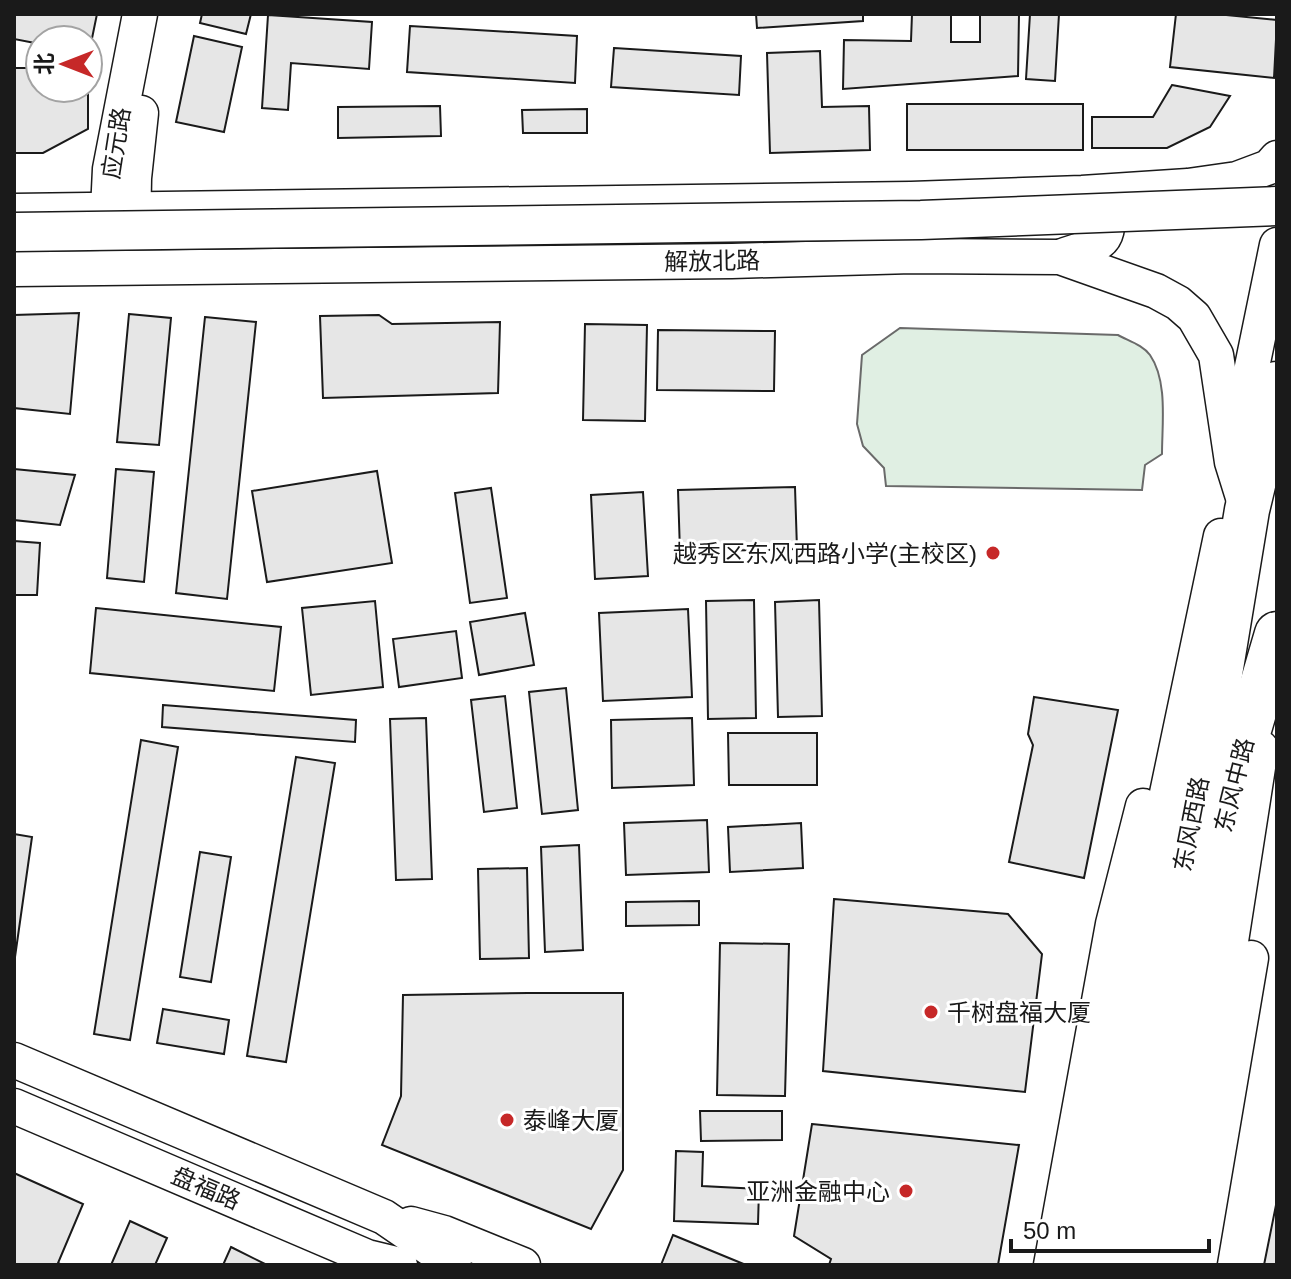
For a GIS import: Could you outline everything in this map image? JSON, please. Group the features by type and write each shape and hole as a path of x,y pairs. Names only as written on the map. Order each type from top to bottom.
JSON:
{"highway":[{"name":"东风西路","path":"1106,1265 1219,680 1247,510 1277,384"},
{"name":"东风中路","path":"1216,940 1235,777 1277,634"},
{"path":"1138,1265 1216,940"}],"main road":[{"name":"应元路","path":"133,268 110,169 140,14"},
{"path":"121,210 161,14"},
{"path":"14,211 911,199 1082,193 1188,186 1237,179 1269,167 1277,158"},
{"path":"1060,257 1100,242 1104,235 1106,218 1103,209 1094,199 1082,193"},
{"name":"解放北路","path":"14,232 921,220 1277,206"},
{"name":"解放北路","path":"14,248 855,238 1277,222"},
{"path":"1076,1265 1140,922 1213,580 1232,462 1277,245"},
{"name":"解放北路","path":"14,269 745,261 912,256 1060,257 1156,291 1178,303 1194,317 1216,355 1232,462 1247,510"},
{"path":"1051,1265 1113,924 1136,832 1213,580"},
{"path":"1170,1265 1216,940 1277,645"},
{"path":"1199,1265 1254,937 1277,663"},
{"path":"14,1060 384,1217 444,1233 523,1265"},
{"name":"盘福路","path":"14,1106 374,1261 400,1265"},
{"path":"384,1217 454,1265"}],"green space":[{"path":"900,328 1118,335 1140,346 1156,365 1163,403 1162,454 1145,465 1142,490 886,486 884,468 863,446 857,424 862,355"}],"building":[{"path":"14,14 97,14 95,24 24,24 24,41 14,39"},
{"path":"202,14 251,14 246,34 200,23"},
{"path":"756,14 863,14 863,21 757,28"},
{"path":"912,14 951,14 951,42 980,42 980,14 1019,14 1018,76 843,89 844,40 911,41"},
{"path":"1030,14 1059,14 1055,81 1026,79"},
{"path":"1176,14 1277,20 1274,78 1170,67"},
{"path":"268,15 372,22 369,69 291,63 288,110 262,108"},
{"path":"410,26 577,36 575,83 407,72"},
{"path":"194,36 242,47 224,132 176,122"},
{"path":"614,48 741,56 739,95 611,87"},
{"path":"820,51 822,107 869,106 870,150 770,153 767,53"},
{"path":"14,68 24,68 24,104 88,104 88,129 43,153 14,153"},
{"path":"1172,85 1230,96 1210,127 1167,148 1092,148 1092,117 1153,117"},
{"path":"907,104 1083,104 1083,150 907,150"},
{"path":"440,106 441,136 338,138 338,107"},
{"path":"587,109 587,133 523,133 522,110"},
{"path":"79,313 70,414 14,408 14,315"},
{"path":"129,314 171,318 159,445 117,442"},
{"path":"379,315 392,324 500,322 498,393 323,398 320,316"},
{"path":"205,317 256,322 227,599 176,593"},
{"path":"585,324 647,325 645,421 583,420"},
{"path":"658,330 775,331 774,391 657,390"},
{"path":"14,469 75,475 60,525 14,520"},
{"path":"116,469 154,472 144,582 107,578"},
{"path":"377,471 392,563 267,582 252,491"},
{"path":"795,487 797,549 680,552 678,490"},
{"path":"491,488 507,598 470,603 455,493"},
{"path":"643,492 648,576 595,579 591,495"},
{"path":"14,541 40,543 37,595 14,595"},
{"path":"754,600 756,718 708,719 706,601"},
{"path":"819,600 822,716 778,717 775,602"},
{"path":"375,601 383,687 311,695 302,608"},
{"path":"96,608 281,627 274,691 90,673"},
{"path":"688,609 692,697 603,701 599,613"},
{"path":"525,613 534,665 479,675 470,622"},
{"path":"456,631 462,678 399,687 393,639"},
{"path":"566,688 578,810 542,814 529,692"},
{"path":"505,696 517,808 484,812 471,700"},
{"path":"1034,697 1118,710 1084,878 1009,862 1033,745 1028,734"},
{"path":"163,705 356,720 355,742 162,727"},
{"path":"426,718 432,879 396,880 390,719"},
{"path":"692,718 694,785 612,788 611,720"},
{"path":"728,733 817,733 817,785 729,785"},
{"path":"141,740 178,747 130,1040 94,1034"},
{"path":"296,757 335,763 286,1062 247,1056"},
{"path":"707,820 709,872 626,875 624,823"},
{"path":"801,823 803,868 730,872 728,827"},
{"path":"14,834 32,837 14,964"},
{"path":"579,845 583,950 545,952 541,847"},
{"path":"200,852 231,857 211,982 180,977"},
{"path":"527,868 529,958 480,959 478,869"},
{"name":"千树盘福大厦","path":"834,899 1008,914 1042,954 1025,1092 823,1071"},
{"path":"699,901 699,925 626,926 626,902"},
{"path":"720,943 789,944 785,1096 717,1095"},
{"name":"泰峰大厦","path":"623,993 623,1170 591,1229 382,1145 401,1096 403,995"},
{"path":"163,1009 229,1020 224,1054 157,1043"},
{"path":"700,1111 782,1111 782,1140 701,1141"},
{"name":"亚洲金融中心","path":"812,1124 1019,1145 998,1265 829,1265 831,1259 794,1236"},
{"path":"676,1151 703,1152 702,1186 759,1189 758,1224 674,1221"},
{"path":"14,1173 83,1204 58,1263 62,1265 14,1265"},
{"path":"1277,1200 1277,1265 1264,1265"},
{"path":"130,1221 167,1238 155,1265 111,1265"},
{"path":"673,1235 746,1265 661,1265"},
{"path":"231,1247 267,1265 223,1265"}],"place":[{"name":"越秀区东风西路小学(主校区)","path":"993,553"},
{"name":"千树盘福大厦","path":"931,1012"},
{"name":"泰峰大厦","path":"507,1120"},
{"name":"亚洲金融中心","path":"906,1191"}]}
